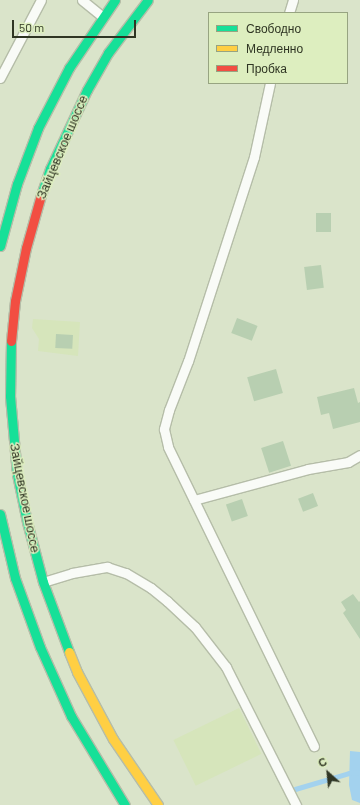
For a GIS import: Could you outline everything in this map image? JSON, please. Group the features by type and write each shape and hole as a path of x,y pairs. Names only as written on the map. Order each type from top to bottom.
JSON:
{"main road":[{"name":"Зайцевское шоссе","path":"0,246 17,184 38,128 69,68 115,0"},
{"name":"Зайцевское шоссе","path":"148,0 99,68 63,139 37,206 26,248 15,301 10,356 10,396 12,431 20,488 43,582 64,640 92,701 121,752 158,805"},
{"name":"Зайцевское шоссе","path":"0,514 15,578 54,681 71,716 107,778 125,805"}],"lane":[{"path":"0,78 41,0"},
{"path":"82,0 103,16"},
{"path":"289,12 293,0"},
{"path":"270,84 254,157 191,354 169,410 164,429 168,447 314,746"},
{"path":"194,500 308,469 348,462 360,455"},
{"path":"43,582 72,573 107,567 126,573 151,588 167,601 195,627 226,667 296,805"}],"shaded area":[{"path":"33,319 80,322 78,356 38,351 39,339 32,328"},
{"path":"239,708 261,754 196,786 173,740"}],"water":[{"path":"350,751 360,752 360,803 352,800 349,785"}],"building":[{"path":"316,213 331,213 331,232 316,232"},
{"path":"321,265 324,288 307,290 304,267"},
{"path":"237,318 258,326 252,341 231,333"},
{"path":"56,334 73,335 72,349 55,348"},
{"path":"276,369 283,393 254,401 247,377"},
{"path":"354,388 358,403 360,402 360,422 333,429 329,413 321,415 317,397"},
{"path":"283,441 291,466 269,473 261,448"},
{"path":"313,493 318,506 303,512 298,499"},
{"path":"242,499 248,516 232,522 226,505"},
{"path":"353,594 359,602 360,601 360,639 343,613 346,610 341,602"}],"waterway":[{"path":"295,789 349,773 360,772"}],"traffic: fast":[{"path":"0,246 17,184 38,128 69,68 115,0"},
{"path":"41,195 50,169 87,90 108,53 148,0"},
{"path":"11,341 10,396 17,474 27,522 43,582 69,652"},
{"path":"0,514 15,578 40,647 71,716 125,805"}],"traffic: slow":[{"path":"69,652 77,672 113,739 158,805"}],"traffic: jam":[{"path":"11,341 15,301 26,248 41,195"}]}
